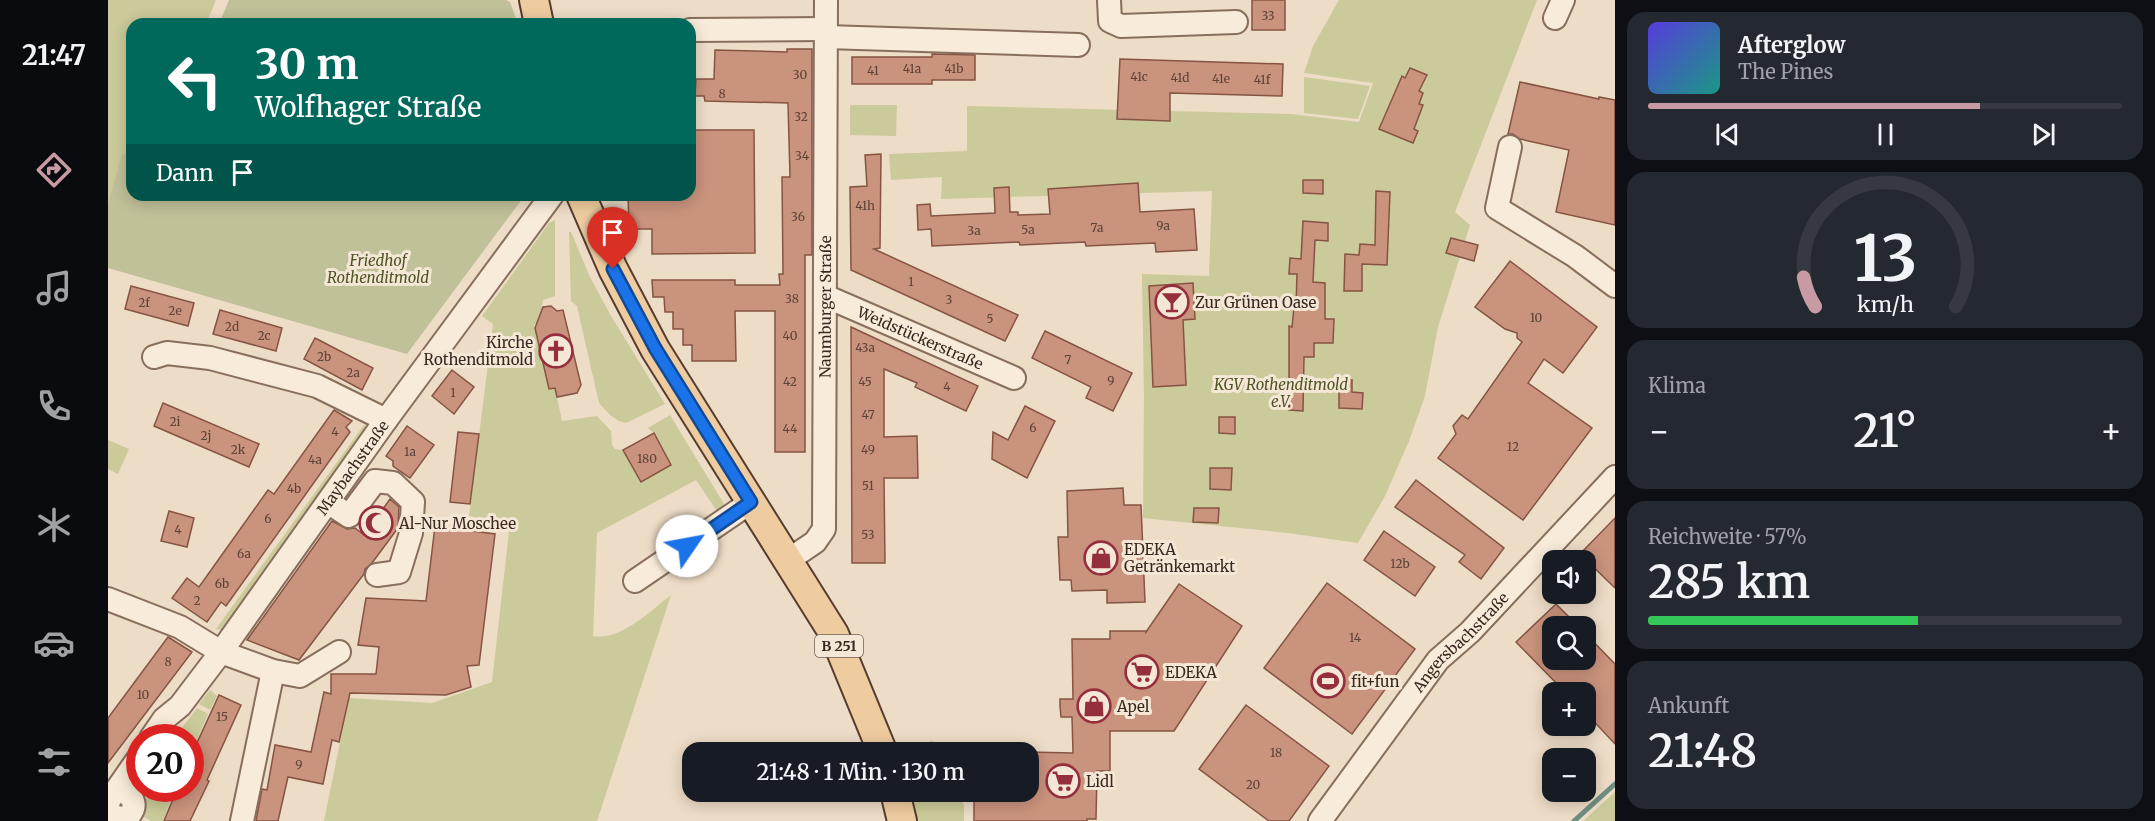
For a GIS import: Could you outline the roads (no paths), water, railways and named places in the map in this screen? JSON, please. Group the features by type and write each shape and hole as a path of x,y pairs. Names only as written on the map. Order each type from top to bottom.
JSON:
{"main road":[{"path":"534,0 538,18"},
{"name":"B 251","path":"584,201 613,269 655,348 834,634 878,742"},
{"path":"897,802 902,821"}],"street":[{"name":"Naumburger Straße","path":"787,561 815,542 824,529 826,0"},
{"path":"1109,10 1121,26 1236,22"},
{"path":"696,30 826,33 1078,45"},
{"path":"1510,147 1497,208 1575,256 1615,286"},
{"name":"Maybachstraße","path":"161,724 180,706 221,652 386,420 548,201"},
{"name":"Weidstückerstraße","path":"825,296 1014,378"},
{"path":"154,357 167,353 210,358 317,386 386,420"},
{"name":"Angersbachstraße","path":"1320,821 1438,660 1470,632 1615,477"},
{"path":"328,502 349,516 375,482 393,483 413,502 411,533 399,572 377,575"},
{"path":"635,580 751,502"},
{"path":"108,599 180,627 221,652 273,671 300,676 339,652"},
{"path":"242,821 273,671"},
{"path":"112,798 126,777"}],"waterway":[{"path":"1574,821 1615,784"}],"place":[{"name":"Zur Grünen Oase","path":"1172,302"},
{"name":"Kirche Rothenditmold","path":"556,351"},
{"name":"Al-Nur Moschee","path":"376,523"},
{"name":"EDEKA Getränkemarkt","path":"1101,558"},
{"name":"EDEKA","path":"1142,672"},
{"name":"fit+fun","path":"1328,681"},
{"name":"Apel","path":"1094,706"},
{"name":"Lidl","path":"1063,781"}],"park label":[{"name":"Friedhof Rothenditmold","path":"378,268"},
{"name":"KGV Rothenditmold e.V.","path":"1281,392"}]}
